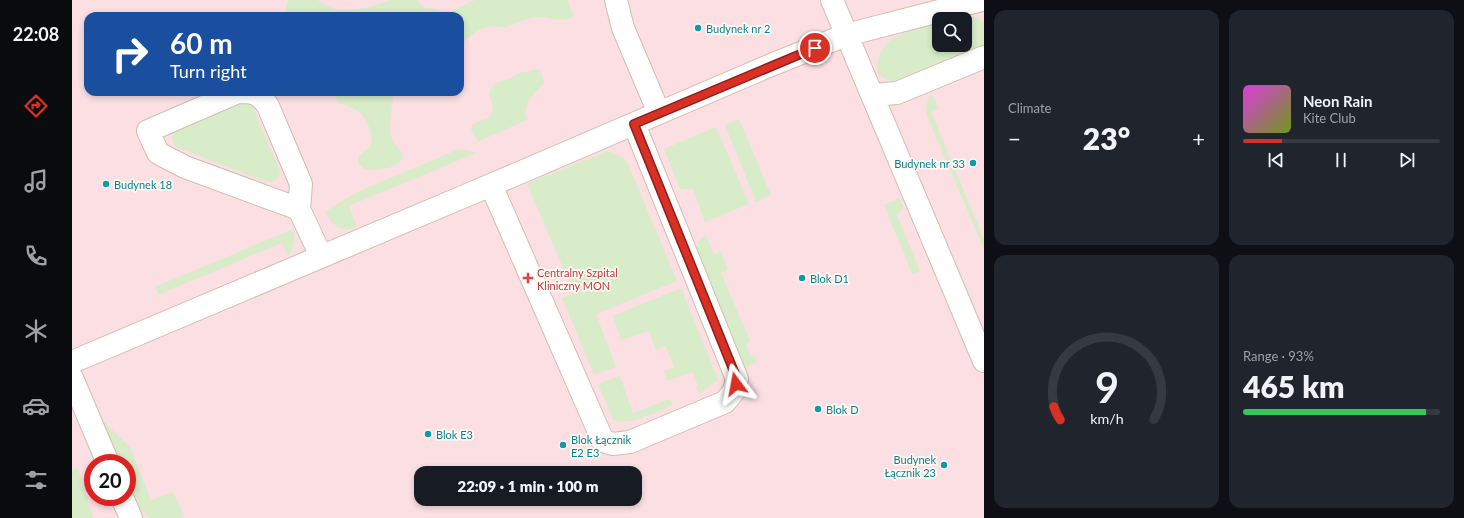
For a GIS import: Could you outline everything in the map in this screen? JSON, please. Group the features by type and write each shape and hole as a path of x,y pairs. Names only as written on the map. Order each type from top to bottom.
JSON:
{"lane":[{"path":"616,0 623,28 659,113"},
{"path":"832,0 984,361"},
{"path":"72,362 846,35 982,0"},
{"path":"872,95 897,93 984,57"},
{"path":"229,96 148,131 158,153 185,168 300,209"},
{"path":"260,96 268,106 301,184 300,209 321,256"},
{"path":"491,185 603,441 613,444 630,442 725,402 734,391 737,379 634,124"},
{"path":"72,378 104,454"},
{"path":"126,506 131,518"}],"shaded area":[{"name":"Centralny Szpital Kliniczny MON","path":"72,0 984,0 984,518 72,518"}],"green space":[{"path":"289,0 317,0 335,9 346,10 367,8 390,0 418,0 422,7 448,12 286,12 286,5"},
{"path":"475,0 567,0 574,17 560,20 536,17 505,27 492,26 483,28 464,42 464,12 448,12"},
{"path":"972,17 976,17 984,23 984,46 983,48 896,82 887,80 877,73 878,60 882,50 888,42 896,37 932,26 932,52 972,52"},
{"path":"539,69 544,83 529,99 525,115 527,120 477,142 477,139 473,135 471,129 473,124 491,116 493,109 489,93 493,85 500,81 509,79 519,73"},
{"path":"932,94 939,109 931,112 984,239 984,249 927,116 926,106 930,95"},
{"path":"335,96 393,96 390,134 394,143 403,154 401,161 392,167 378,170 365,169 358,164 359,156 368,148 372,139 370,130 361,113 338,103"},
{"path":"237,101 249,104 253,108 280,171 279,177 273,182 266,182 174,146 172,136 177,127"},
{"path":"739,119 771,195 756,202 725,125"},
{"path":"716,127 749,204 705,222 693,189 680,189 664,149"},
{"path":"459,149 476,153 349,206 357,227 342,229 331,221 325,212 355,193"},
{"path":"607,151 619,155 628,164 677,281 596,314 616,367 594,375 562,298 574,293 527,184"},
{"path":"900,198 904,207 897,215 920,271 912,274 884,205"},
{"path":"293,229 294,243 288,256 282,243 158,295 155,287"},
{"path":"706,235 714,255 721,252 728,270 721,273 750,341 746,344 751,357 755,356 757,362 742,369 694,252 700,239"},
{"path":"681,288 718,380 699,394 693,372 667,381 664,371 674,367 666,346 656,350 649,331 621,340 613,316"},
{"path":"620,376 633,413 670,399 673,405 643,418 626,421 613,419 598,384"},
{"path":"100,418 130,447 133,454 116,454"},
{"path":"136,462 151,500 173,492 184,516 179,518 150,518 140,509 136,500"},
{"path":"78,468 84,488 84,506 89,506 93,518 72,518 72,471"}],"place":[{"name":"Budynek nr 2","path":"698,28"},
{"name":"Budynek nr 33","path":"973,163"},
{"name":"Budynek 18","path":"106,184"},
{"name":"Centralny Szpital Kliniczny MON","path":"528,278"},
{"name":"Blok D1","path":"802,278"},
{"name":"Blok D","path":"818,409"},
{"name":"Blok E3","path":"428,434"},
{"name":"Blok Łącznik E2 E3","path":"563,445"},
{"name":"Budynek Łącznik 23","path":"944,465"}],"route":[{"path":"736,384 737,379 634,124 815,48"}]}
